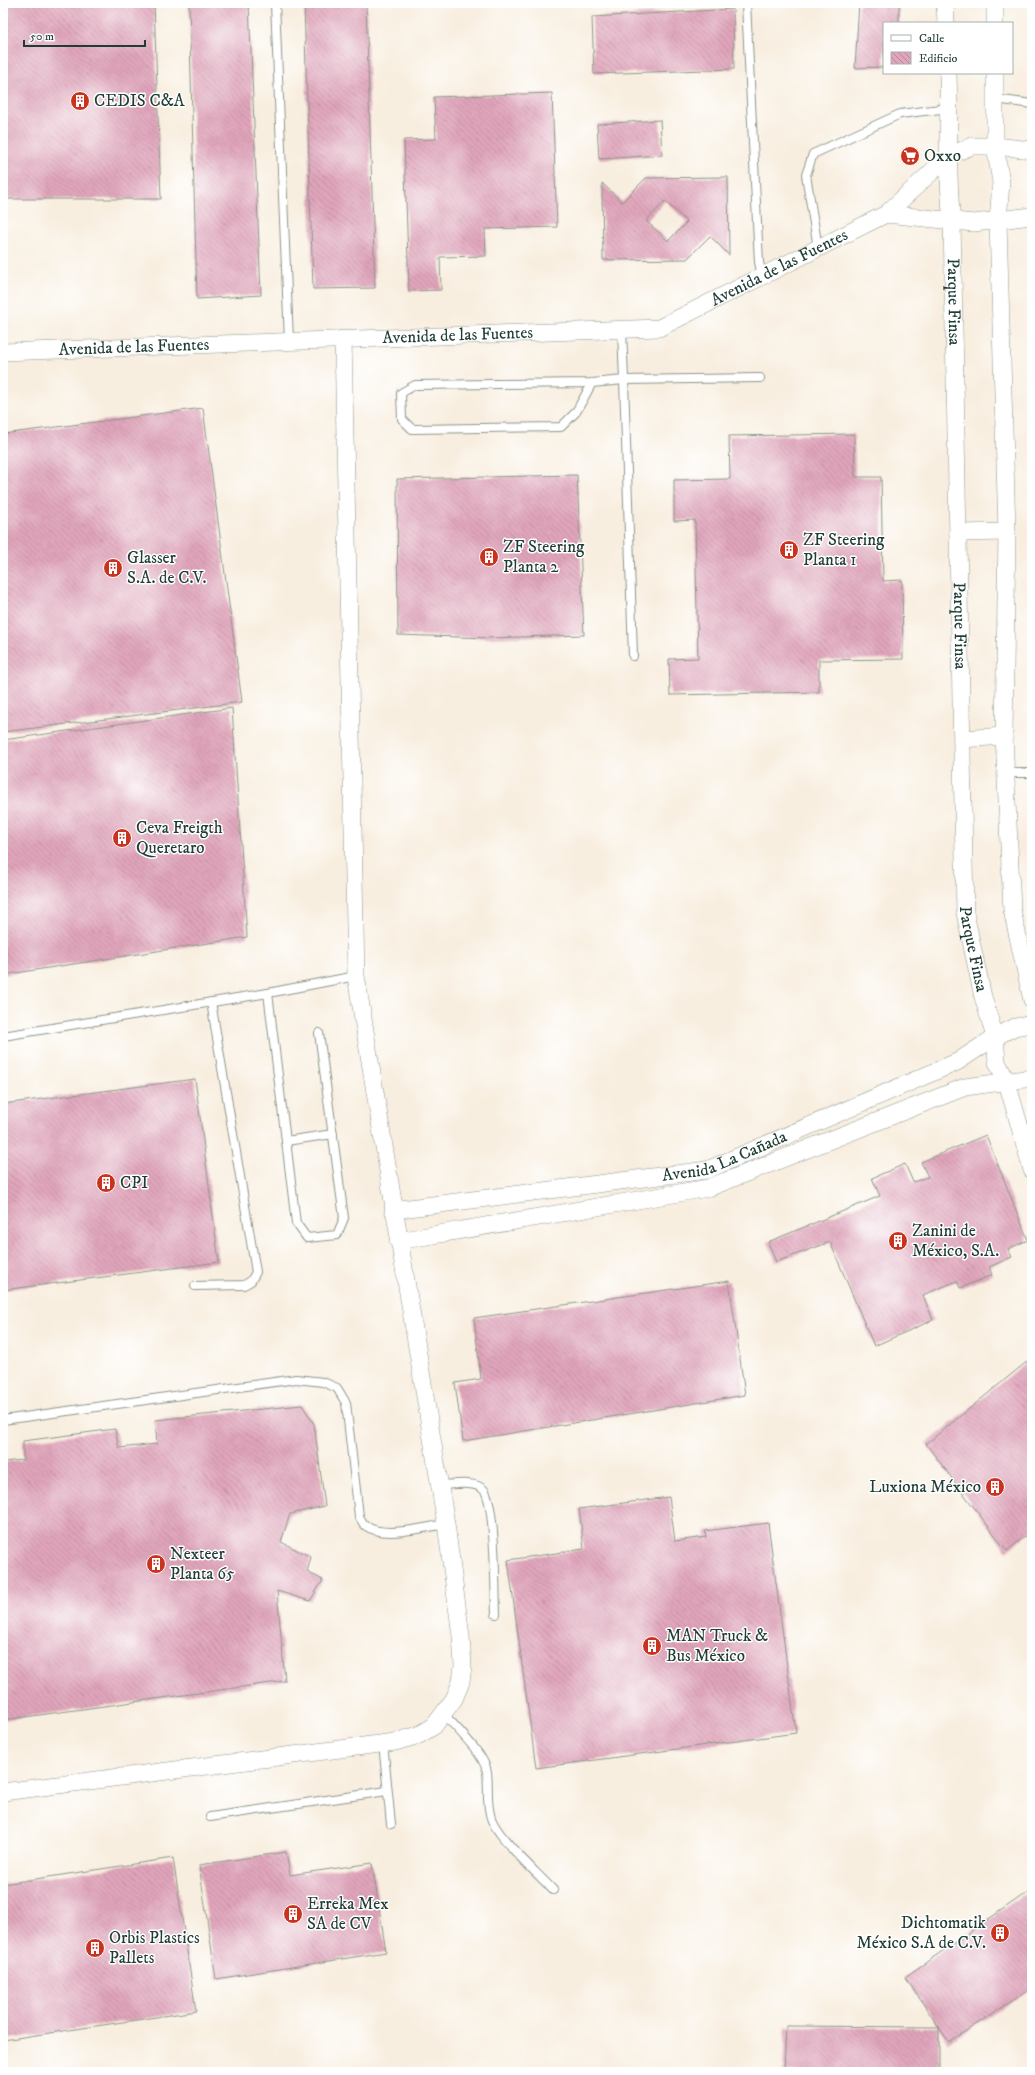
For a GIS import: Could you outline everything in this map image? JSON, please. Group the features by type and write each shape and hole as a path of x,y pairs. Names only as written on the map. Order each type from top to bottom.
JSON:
{"street":[{"path":"945,3 946,22"},
{"path":"995,3 995,22"},
{"name":"Parque Finsa","path":"948,74 950,155 948,185 952,221 965,913 983,997 995,1037 997,1062 1007,1082 1032,1170"},
{"path":"995,74 995,146 1001,182 998,220 1007,532 1004,736 1005,773 1012,910 1032,1000"},
{"name":"Avenida de las Fuentes","path":"3,352 659,328 886,214 950,155 972,146 995,146 1032,150"},
{"path":"886,214 974,224 1032,216"},
{"path":"3,1792 383,1743 419,1735 434,1726 444,1714 454,1699 461,1682 463,1666 461,1636 446,1524 398,1241 356,976 343,339"},
{"path":"958,533 1007,532"},
{"path":"962,739 1004,736"},
{"name":"Avenida La Cañada","path":"393,1210 707,1170 957,1062 995,1037 1015,1027 1032,1024"},
{"path":"398,1241 708,1188 965,1087 1032,1078"}],"lane":[{"path":"275,3 289,341"},
{"path":"746,3 762,276"},
{"path":"995,99 1032,104"},
{"path":"818,248 806,175 813,154 900,114 950,108"},
{"path":"622,329 633,656"},
{"path":"592,383 576,412 561,427 412,429 402,419 402,393 415,385 592,383 624,380 760,378"},
{"path":"1005,773 1032,773"},
{"path":"3,1036 268,993 356,976"},
{"path":"268,993 296,1223 307,1238 337,1234 344,1218 319,1033"},
{"path":"195,1286 244,1285 251,1282 256,1272 211,1002"},
{"path":"286,1141 332,1134"},
{"path":"3,1420 296,1379 323,1382 337,1388 346,1403 359,1516 366,1526 377,1531 398,1532 446,1524"},
{"path":"439,1485 474,1485 484,1490 491,1508 496,1614"},
{"path":"444,1714 479,1755 487,1771 488,1802 491,1819 503,1836 553,1890"},
{"path":"383,1743 391,1824"},
{"path":"210,1817 387,1791"}],"building":[{"name":"CEDIS C&A","path":"3,3 154,3 161,199 3,199"},
{"path":"189,3 249,3 261,295 197,299"},
{"path":"304,3 366,3 375,288 313,289"},
{"path":"859,3 899,3 899,22 883,22 883,67 855,68"},
{"path":"733,9 734,69 594,74 592,17"},
{"path":"552,93 557,227 485,229 486,256 440,257 441,290 409,291 404,140 436,139 434,97"},
{"path":"660,120 662,155 599,159 597,124"},
{"path":"728,177 729,255 710,236 687,259 603,260 602,183 622,202 646,178","holes":["665,201 687,222 668,241 646,221"]},
{"name":"Glasser S.A. de C.V.","path":"203,408 242,702 3,732 3,434"},
{"name":"ZF Steering Planta 1","path":"854,434 855,477 881,477 883,581 902,580 903,659 819,660 819,692 670,695 669,659 698,658 695,520 674,521 674,480 730,479 729,436"},
{"name":"ZF Steering Planta 2","path":"577,475 584,635 489,638 398,635 397,479"},
{"name":"Ceva Freigth Queretaro","path":"232,708 247,937 3,975 3,740"},
{"name":"CPI","path":"195,1079 219,1262 3,1290 3,1104"},
{"name":"Zanini de México, S.A.","path":"986,1135 1028,1240 1008,1249 1012,1257 989,1267 992,1275 960,1288 957,1281 923,1295 933,1320 874,1346 830,1242 776,1262 768,1242 880,1196 872,1178 905,1164 913,1182 928,1177 921,1162"},
{"path":"729,1281 745,1395 463,1441 455,1383 481,1379 474,1318"},
{"name":"Luxiona México","path":"1029,1360 1032,1364 1032,1530 1007,1551 926,1444"},
{"name":"Nexteer Planta 65","path":"302,1405 314,1424 325,1506 290,1514 281,1542 311,1557 307,1572 323,1580 310,1601 277,1591 285,1681 3,1720 3,1462 23,1460 23,1441 115,1429 119,1448 157,1444 155,1420"},
{"name":"MAN Truck & Bus México","path":"669,1497 675,1541 706,1537 705,1531 768,1523 796,1733 536,1768 508,1560 584,1549 579,1509"},
{"name":"Erreka Mex SA de CV","path":"286,1852 290,1875 372,1863 386,1952 216,1979 199,1865"},
{"name":"Orbis Plastics Pallets","path":"173,1858 196,2011 3,2040 3,1884"},
{"name":"Dichtomatik México S.A de C.V.","path":"1032,1889 1032,1988 949,2042 905,1977"},
{"path":"786,2026 939,2027 939,2072 784,2072"}],"place":[{"name":"CEDIS C&A","path":"80,101"},
{"name":"Oxxo","path":"910,156"},
{"name":"ZF Steering Planta 1","path":"789,550"},
{"name":"ZF Steering Planta 2","path":"489,557"},
{"name":"Glasser S.A. de C.V.","path":"113,568"},
{"name":"Ceva Freigth Queretaro","path":"122,838"},
{"name":"CPI","path":"106,1183"},
{"name":"Zanini de México, S.A.","path":"898,1241"},
{"name":"Luxiona México","path":"995,1487"},
{"name":"Nexteer Planta 65","path":"156,1564"},
{"name":"MAN Truck & Bus México","path":"652,1646"},
{"name":"Erreka Mex SA de CV","path":"293,1914"},
{"name":"Dichtomatik México S.A de C.V.","path":"1000,1933"},
{"name":"Orbis Plastics Pallets","path":"95,1948"}]}
